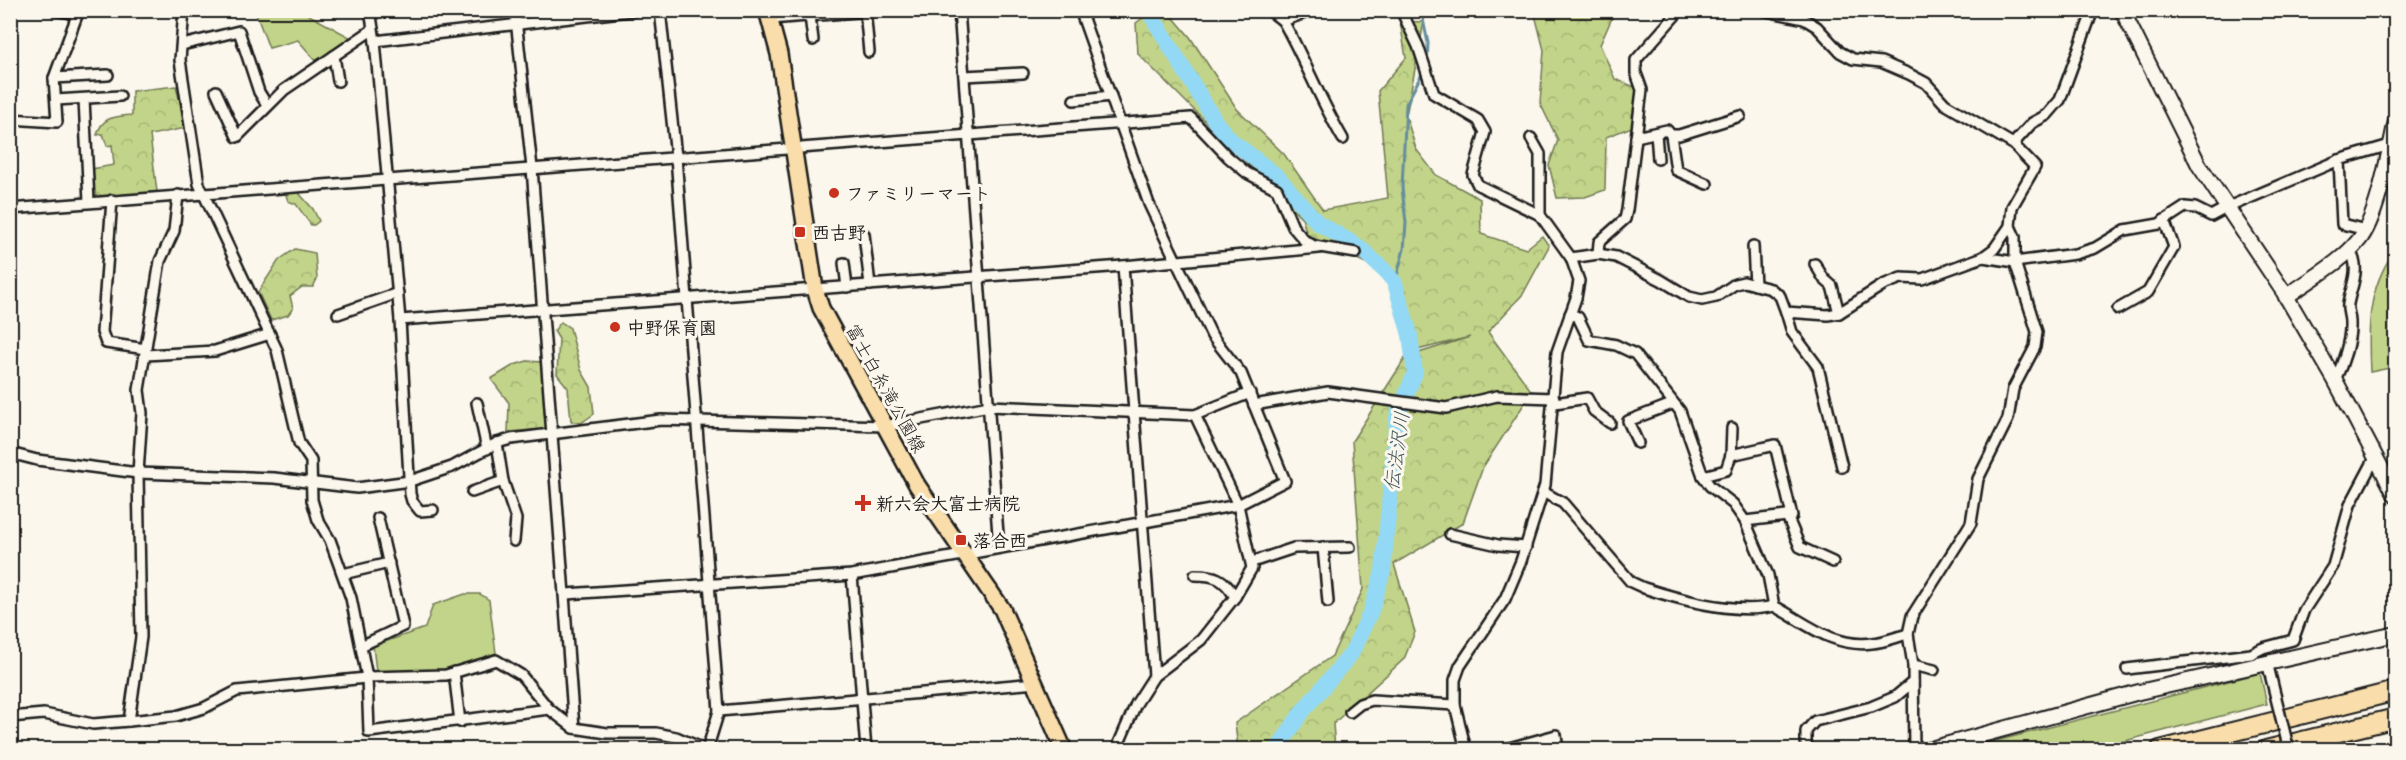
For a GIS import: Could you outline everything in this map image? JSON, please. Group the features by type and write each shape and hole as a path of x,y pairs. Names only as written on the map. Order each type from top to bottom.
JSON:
{"highway":[{"path":"2160,750 2396,691"},
{"path":"2266,750 2396,718"}],"main road":[{"name":"富士白糸滝公園線","path":"768,15 779,54 815,289 834,334 917,485 1002,609 1064,750"}],"street":[{"path":"10,119 57,122 54,78 78,12 55,10"},
{"path":"184,10 180,60 199,184 270,334 285,381 299,443 311,461 312,500 318,519 330,540 351,598 367,677 369,732 549,709"},
{"path":"370,10 375,41 398,293 410,494 420,511 433,510"},
{"path":"515,10 532,168 554,433 574,728"},
{"path":"375,41 638,10"},
{"path":"10,717 44,714 93,724 129,722 176,716 204,708 237,691 367,677 446,675 496,660 521,675 549,709 574,728 607,733 656,733 676,737 707,750 719,711 707,585 676,157 660,10"},
{"path":"768,15 810,16 883,10"},
{"path":"959,10 999,548"},
{"path":"566,594 852,575 1238,505 1285,481 1242,373 1212,336 1149,204 1080,10"},
{"path":"1269,10 1283,21 1309,68 1322,104 1343,139"},
{"path":"1283,21 1313,10"},
{"path":"1401,10 1418,46 1428,82 1434,94 1478,120 1485,132 1473,174 1478,185 1540,215 1571,258 1579,280 1557,352 1555,400 1543,492 1526,547 1505,599 1460,666 1455,680 1455,705 1467,750"},
{"path":"1598,254 1599,242 1625,219 1642,90 1636,74 1636,60 1680,10"},
{"path":"1762,10 1804,19 1817,27 1840,52 1852,59 1881,62 1926,83 1945,104 2013,144 2035,167 2012,207 2010,226 1994,249 1983,257 1922,279 1901,278 1883,285 1839,313 1828,315 1786,312"},
{"path":"2013,144 2032,123 2048,115 2060,100 2093,10"},
{"path":"2122,10 2199,165 2286,297 2335,380 2396,496"},
{"path":"865,11 869,52"},
{"path":"810,16 813,40"},
{"path":"216,92 237,137 267,105 307,73 372,30"},
{"path":"182,45 238,31 259,92 267,105"},
{"path":"334,56 338,81"},
{"path":"964,76 1023,73"},
{"path":"54,78 108,75"},
{"path":"56,100 120,96"},
{"path":"1074,100 1111,96"},
{"path":"84,99 89,202"},
{"path":"1671,135 1740,116"},
{"path":"10,208 388,181 1191,118 1234,163 1247,173 1277,189 1293,227 1304,240 1323,248"},
{"path":"2286,297 2349,250 2366,230 2377,200 2395,122"},
{"path":"1636,137 1667,130 1671,135 1676,170 1707,184"},
{"path":"1656,133 1658,159"},
{"path":"1531,138 1540,154 1540,215"},
{"path":"1983,257 2015,262 2075,254 2095,248 2125,230 2159,224 2185,207 2195,208 2211,216 2339,160 2390,145"},
{"path":"2339,160 2342,224 2366,230"},
{"path":"129,722 141,636 138,473 142,412 140,390 160,261 174,231 178,195"},
{"path":"112,200 102,332 106,343 146,352 215,351 270,334"},
{"path":"2118,309 2148,292 2174,247 2164,220"},
{"path":"1914,750 1913,664 1908,634 1912,616 1971,523 1978,479 2008,419 2013,388 2036,347 2037,332 2015,262 2015,237 2010,226"},
{"path":"864,234 870,285"},
{"path":"1753,246 1755,285"},
{"path":"400,320 1123,266 1323,248 1356,253"},
{"path":"2335,380 2342,366 2349,334 2348,303 2355,277 2356,262 2349,250"},
{"path":"1571,258 1598,254 1616,257 1689,297 1702,300 1716,297 1735,284 1744,282 1771,289 1780,296 1792,332 1818,367 1842,467"},
{"path":"844,263 847,287"},
{"path":"1815,264 1824,279 1832,286 1839,313"},
{"path":"1123,266 1154,676"},
{"path":"338,314 398,293"},
{"path":"1570,314 1578,316 1589,340 1616,345 1635,354 1672,404 1680,411 1703,476 1710,486 1733,504 1745,521 1768,574 1774,606"},
{"path":"1254,405 1328,392 1435,407 1463,406 1497,396 1555,400 1587,398 1594,411 1610,423"},
{"path":"10,453 37,460 138,473 274,478 357,488 410,481 452,467 497,443 554,433 661,420 885,426 989,406 1195,415 1250,393"},
{"path":"477,403 487,449"},
{"path":"1638,443 1628,421 1672,404"},
{"path":"1116,750 1136,704 1154,676 1202,640 1248,577 1252,562 1238,505 1195,415"},
{"path":"1703,476 1726,470 1731,456 1732,429"},
{"path":"497,443 503,481 516,519 514,541"},
{"path":"1731,456 1775,445 1792,516 1745,521"},
{"path":"2127,669 2251,654 2263,648 2293,640 2304,610 2333,566 2350,505 2375,458"},
{"path":"472,492 503,481"},
{"path":"1543,492 1563,503 1600,548 1638,585 1657,592 1739,610 1757,610 1774,606 1822,635 1842,643 1874,643 1908,634"},
{"path":"1787,516 1800,547 1833,562"},
{"path":"361,646 403,626 378,518"},
{"path":"1450,534 1498,545 1526,547"},
{"path":"1323,547 1328,602"},
{"path":"1252,562 1294,548 1350,547"},
{"path":"343,573 388,563"},
{"path":"852,575 866,750"},
{"path":"1195,575 1212,575 1222,579 1235,597"},
{"path":"1927,750 2085,706 2268,666 2396,634"},
{"path":"2263,648 2289,750"},
{"path":"1913,664 1934,670"},
{"path":"454,672 460,722"},
{"path":"1806,750 1806,731 1815,721 1872,707 1895,697 1913,682"},
{"path":"719,711 1036,683"},
{"path":"1350,712 1360,704 1372,700 1455,705"},
{"path":"1502,750 1556,735 1558,750"}],"green space":[{"path":"215,11 255,11 217,17"},
{"path":"255,11 307,11 309,15 355,40 317,62 298,40 269,48"},
{"path":"1152,11 1168,11 1190,37 1237,109 1284,154 1323,210 1388,198 1378,91 1406,58 1400,21 1424,22 1406,116 1416,149 1436,175 1480,199 1481,234 1526,249 1542,236 1549,246 1523,294 1488,332 1532,392 1483,467 1463,523 1394,564 1415,632 1404,659 1333,724 1335,749 1238,749 1235,723 1332,656 1363,589 1352,441 1406,357 1470,337 1413,351 1397,278 1307,235 1302,218 1138,54 1136,23"},
{"path":"1534,11 1615,11 1600,45 1615,79 1642,90 1637,125 1606,137 1605,190 1585,197 1557,198 1549,165 1558,140 1540,103 1544,50"},
{"path":"176,86 186,128 150,135 157,192 92,199 92,169 114,165 112,145 107,146 103,134 97,135 102,124 120,116 132,115 132,91"},
{"path":"290,192 298,192 313,209 319,221 311,225 296,204 288,201 286,195"},
{"path":"295,249 315,253 317,279 313,287 302,287 290,296 293,308 288,315 271,320 258,292 279,260"},
{"path":"2393,253 2396,255 2395,367 2370,372 2371,310 2378,281"},
{"path":"561,322 570,328 581,370 591,387 594,414 581,423 571,421 568,388 557,374 559,339 554,331"},
{"path":"527,361 542,362 547,423 545,429 508,432 509,403 491,379 514,365"},
{"path":"465,594 480,594 489,600 496,653 445,671 376,671 373,646 425,628 433,605"},
{"path":"2260,673 2267,704 2094,749 1965,749"}],"waterway":[{"name":"伝法沢川","path":"1148,10 1217,124 1232,141 1277,176 1318,223 1359,247 1395,283 1410,335 1415,373 1397,417 1383,571 1371,611 1351,654 1302,712 1277,750"},
{"path":"1421,10 1428,43 1427,64"},
{"path":"1395,283 1404,249 1406,223 1402,188 1406,104 1424,70"}],"place":[{"name":"ファミリーマート","path":"834,193"},
{"name":"西古野","path":"800,232"},
{"name":"中野保育園","path":"615,327"},
{"name":"新六会大富士病院","path":"863,503"},
{"name":"落合西","path":"961,540"}]}
